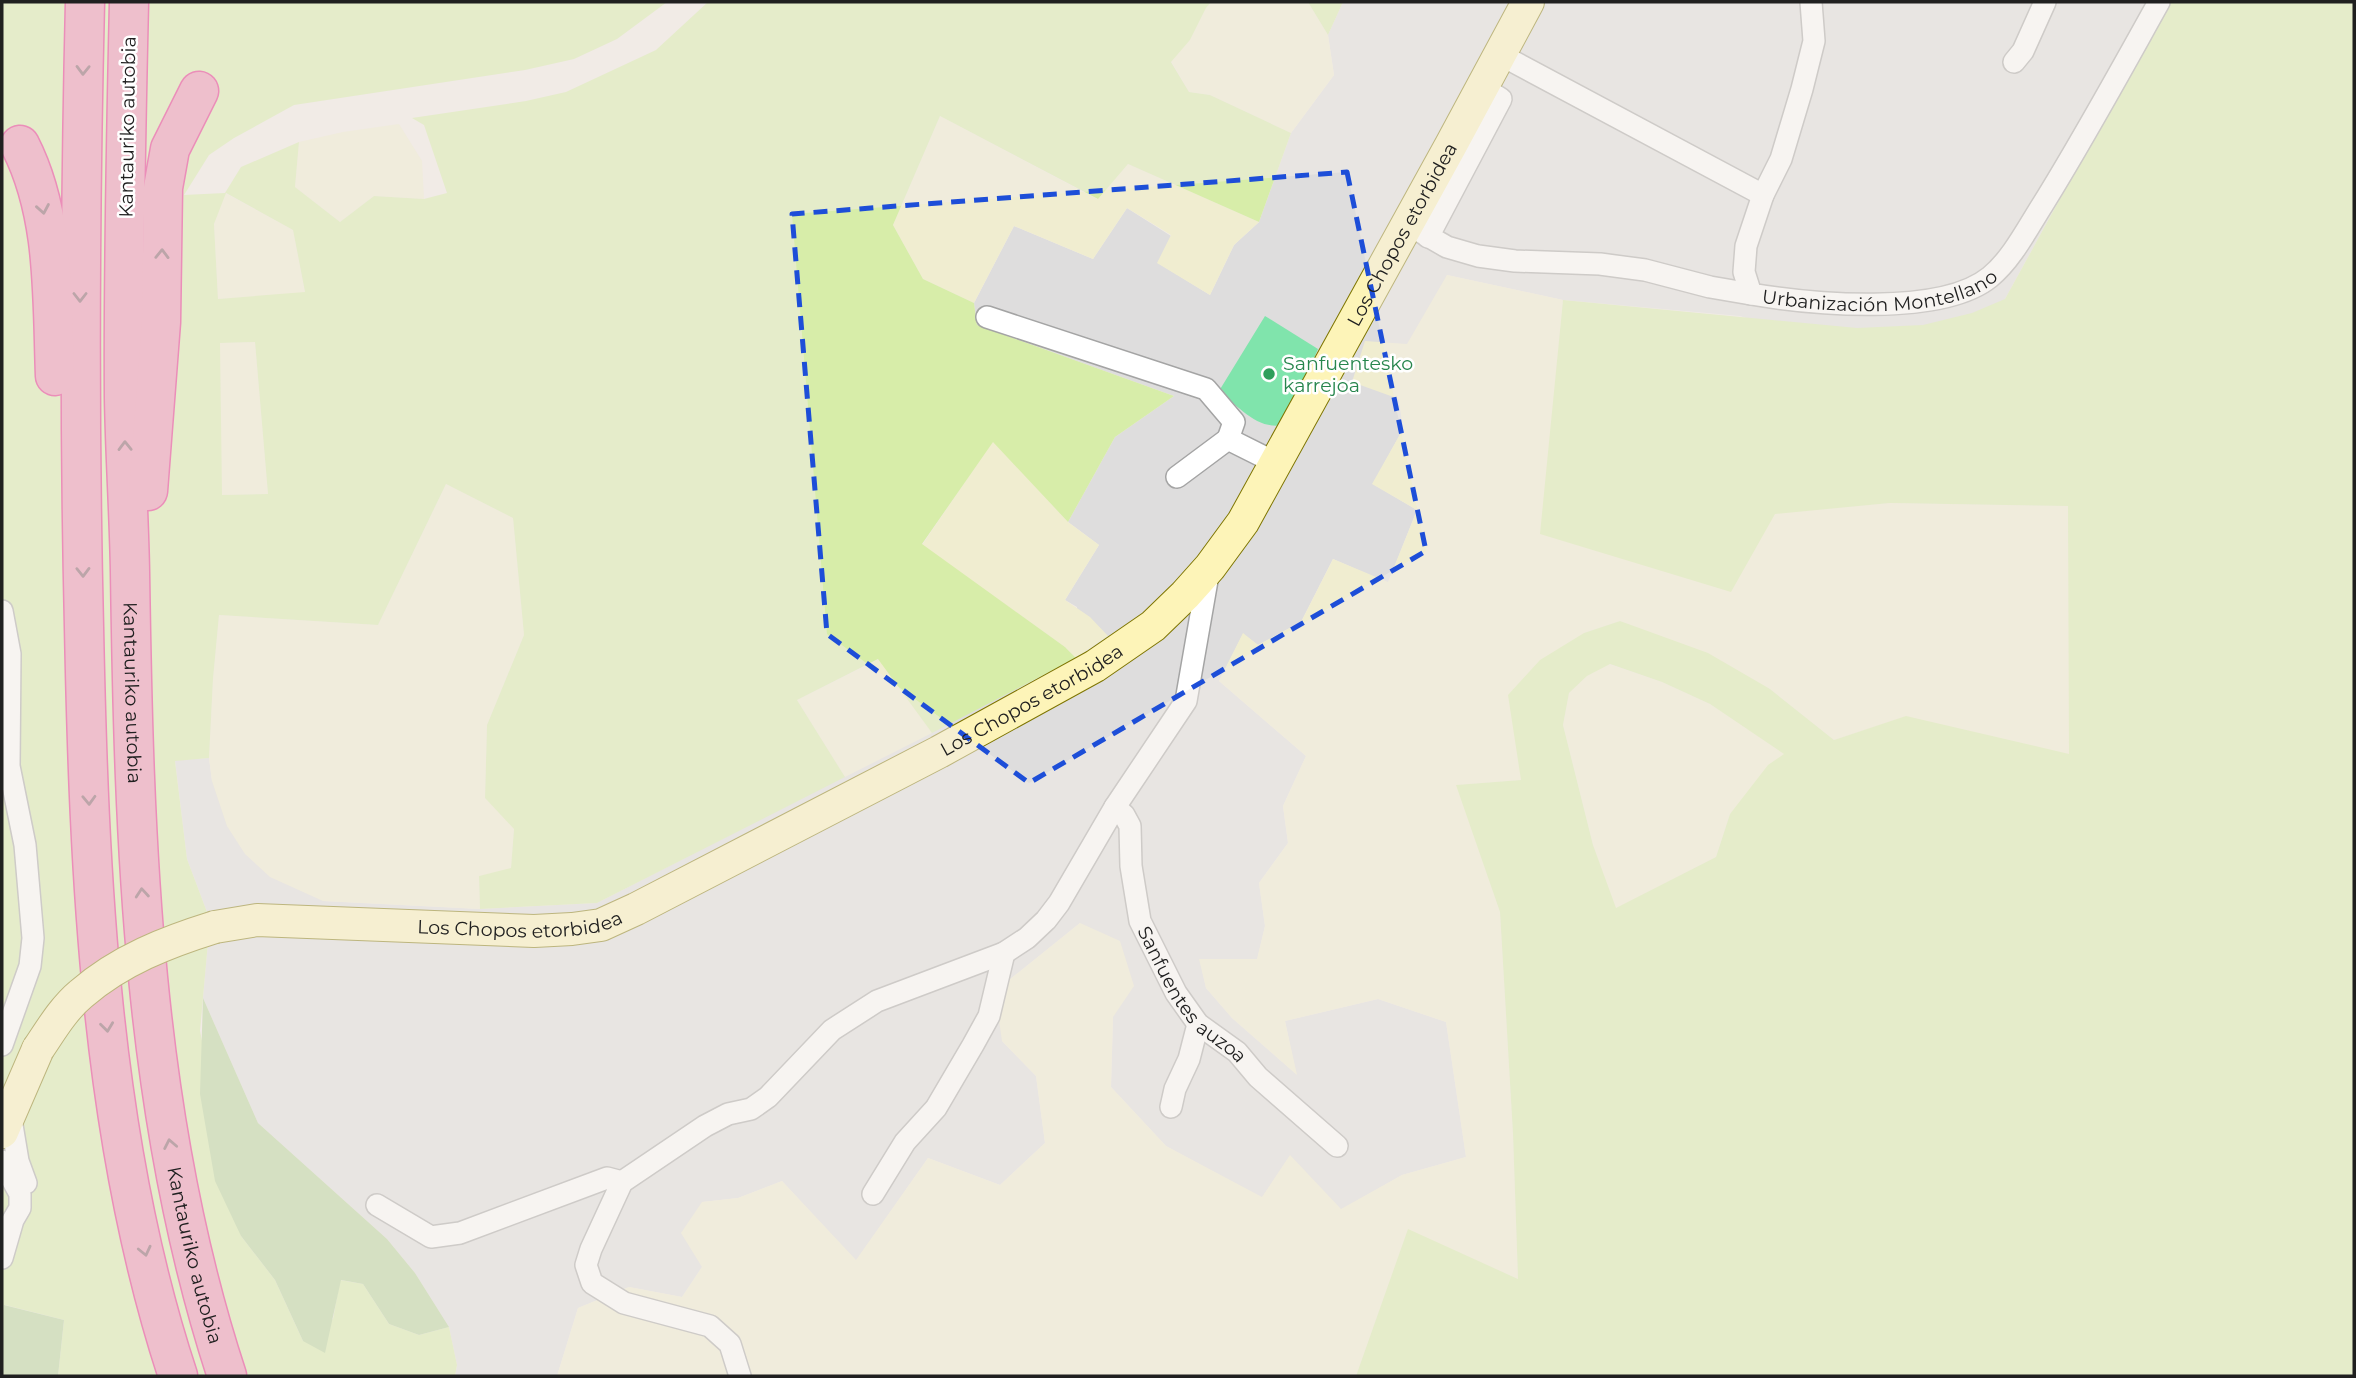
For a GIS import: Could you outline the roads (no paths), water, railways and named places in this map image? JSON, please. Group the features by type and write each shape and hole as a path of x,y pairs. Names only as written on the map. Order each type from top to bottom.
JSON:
{"highway":[{"path":"85,2 80,201 81,504 91,837 103,993 121,1138 154,1290 178,1376"},
{"name":"Kantauriko autobia","path":"129,2 124,396 137,834 149,989 167,1130 199,1279 227,1376"},
{"path":"130,564 146,517 162,322 163,188 170,149 199,91"},
{"path":"20,145 33,169 42,202 50,253 58,456 81,504"}],"street":[{"name":"Los Chopos etorbidea","path":"4,1120 38,1049 61,1015 80,994 111,973 167,942 215,927 257,919 534,931 601,925 692,881 939,752 1095,667 1153,626 1210,567 1242,522 1417,231 1482,87 1528,2"},
{"name":"Urbanización Montellano","path":"1811,2 1814,41 1781,159 1763,195 1746,246 1744,272 1751,294 1783,299 1879,305 1920,301 1961,292 1989,278 2010,254 2068,164 2159,2"},
{"path":"2014,62 2024,51 2045,2"},
{"path":"1500,54 1763,195"},
{"path":"1417,231 1447,247 1478,256 1515,261 1601,264 1751,294"},
{"path":"987,317 1206,389 1234,422 1228,439 1177,477"},
{"path":"1228,439 1276,463"},
{"path":"740,1376 730,1344 710,1326 624,1303 592,1283 586,1265 622,1182 705,1126 728,1114 751,1109 760,1103 832,1030 859,1011 877,1001 1004,953 1046,920 1059,903 1115,807 1186,701 1210,567"},
{"path":"2,611 10,654 9,766 25,845 33,938 30,966 2,1045"},
{"name":"Sanfuentes auzoa","path":"1115,807 1124,815 1130,826 1131,866 1140,921 1176,993 1198,1024 1237,1052 1258,1077 1337,1146"},
{"path":"873,1194 905,1142 936,1108 989,1016 1004,953"},
{"path":"1171,1107 1175,1089 1189,1059 1198,1024"},
{"path":"2,1258 7,1224 20,1208 20,1194 26,1182 4,1120"},
{"path":"2,1161 20,1194"},
{"path":"377,1205 431,1237 473,1230 607,1178 622,1182"}],"place":[{"name":"Sanfuentesko karrejoa","path":"1269,374"}]}
